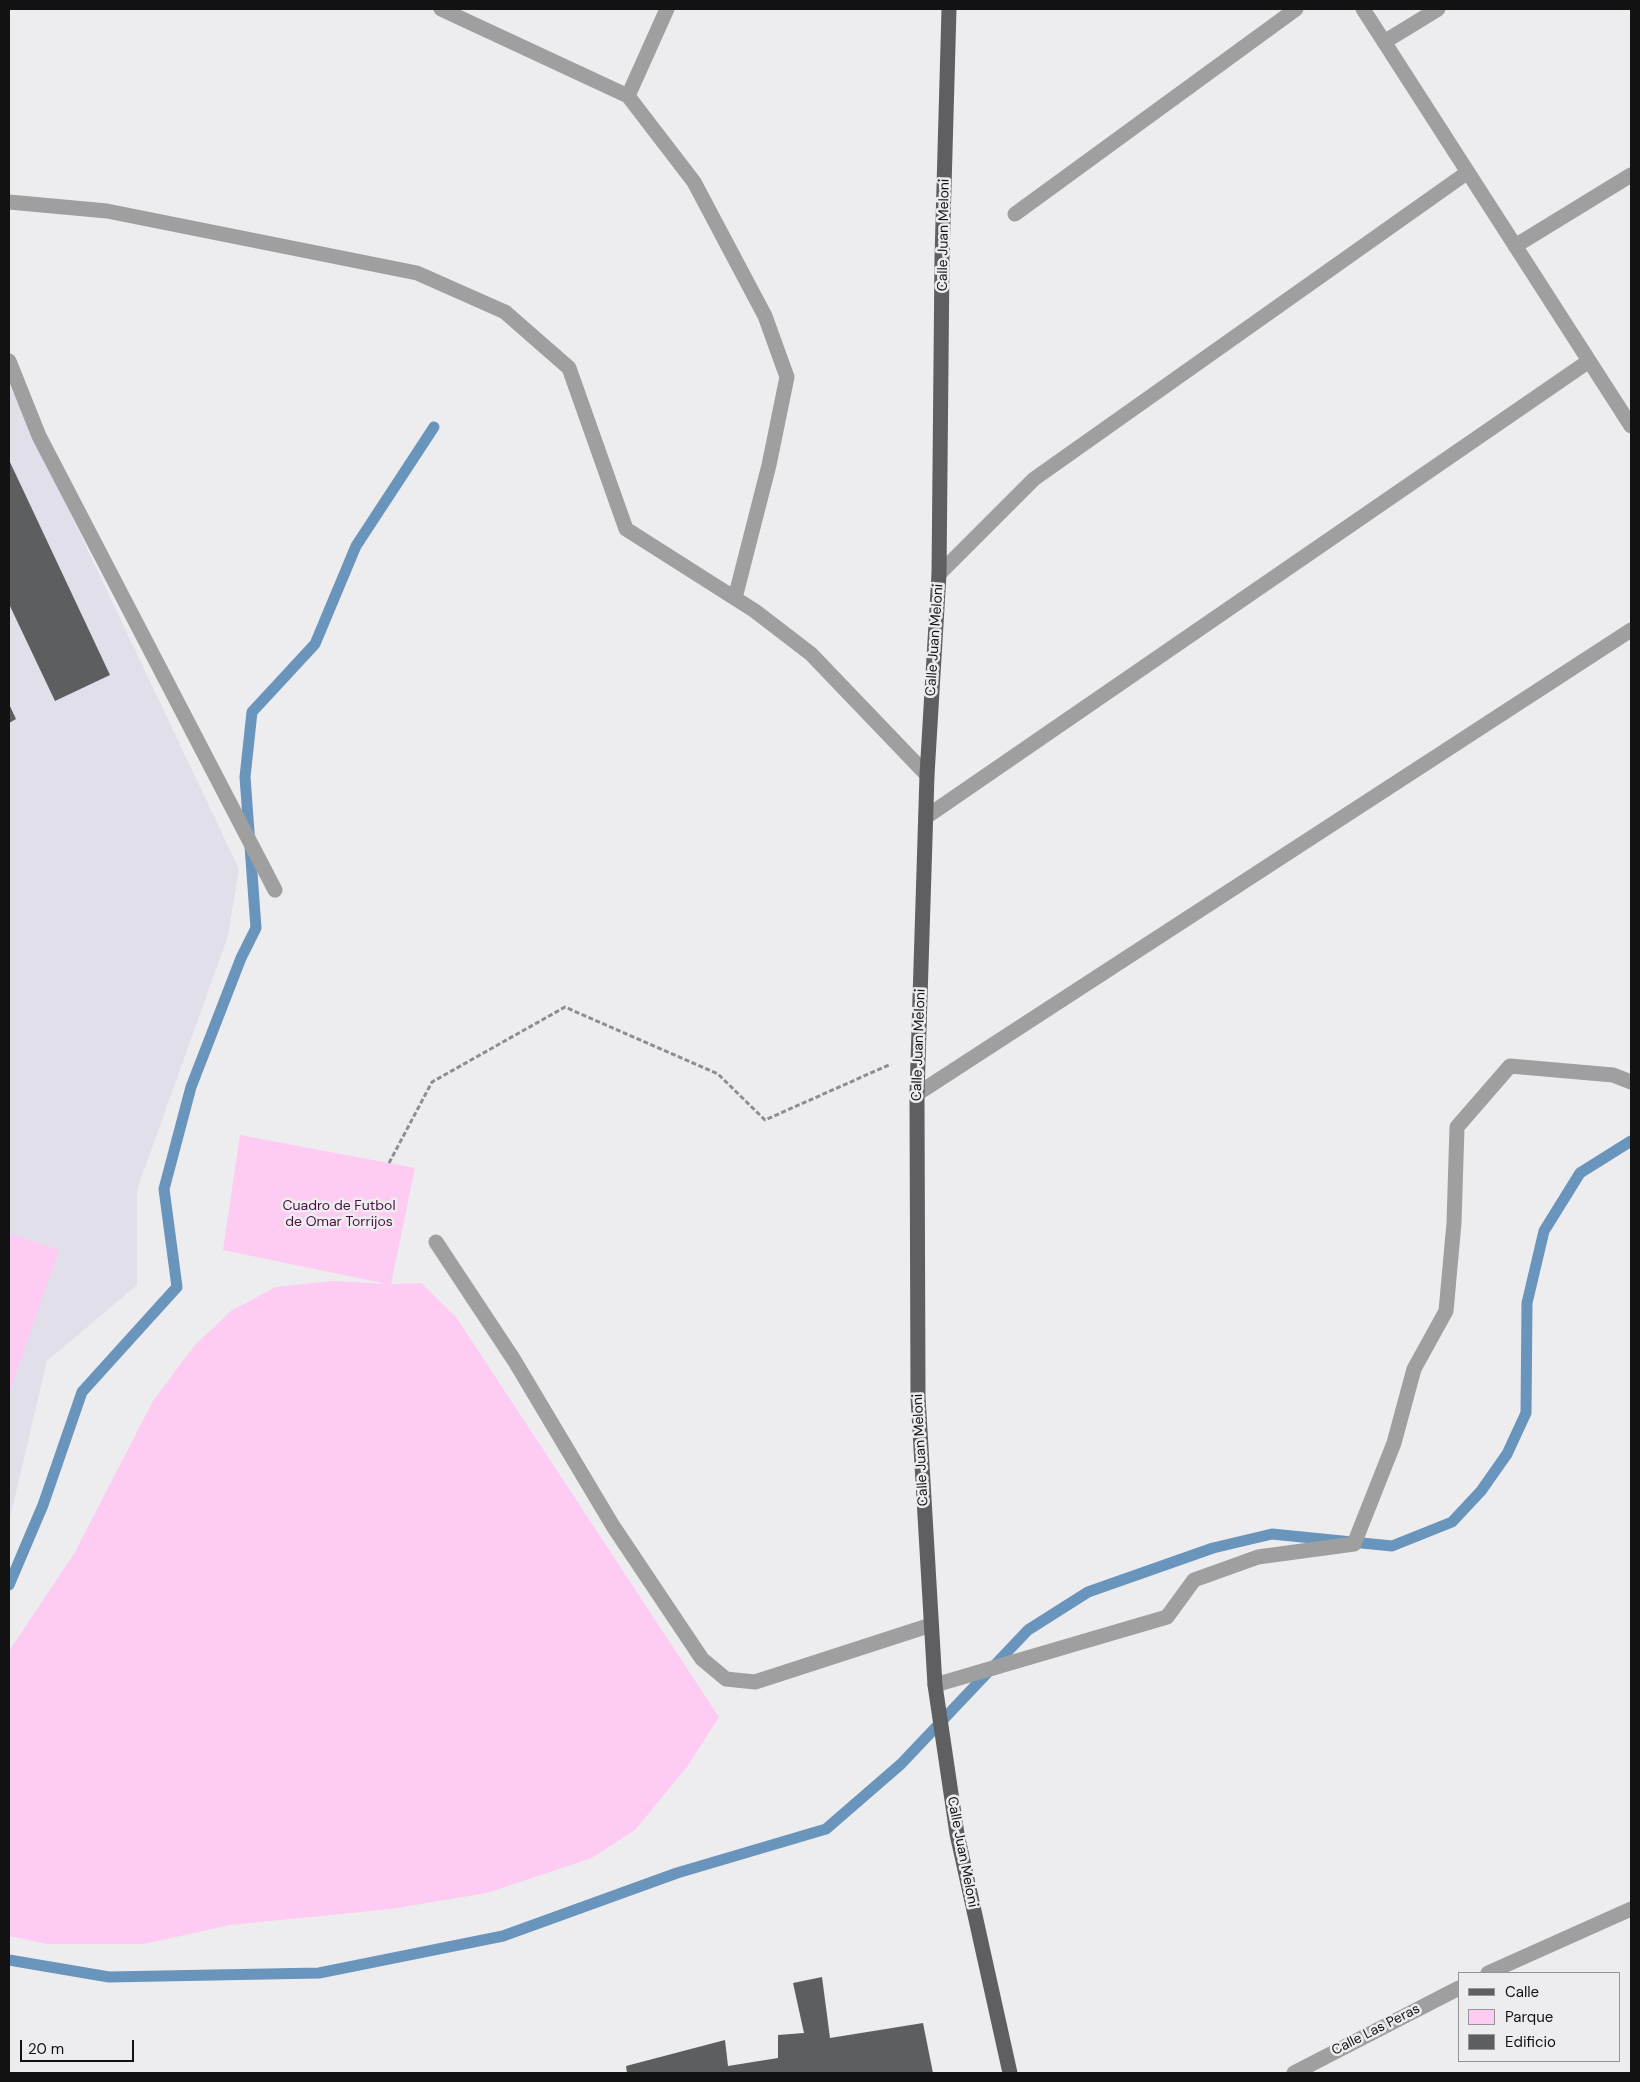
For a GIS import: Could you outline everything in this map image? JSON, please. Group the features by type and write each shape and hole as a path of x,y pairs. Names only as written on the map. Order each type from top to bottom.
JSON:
{"main road":[{"name":"Calle Juan Meloni","path":"949,9 942,258 939,574 927,775 917,1094 918,1397 935,1689 956,1834 1010,2073"}],"street":[{"path":"441,9 628,96 694,182 765,316 787,377 769,465 735,598"},
{"path":"628,96 667,9"},
{"path":"1016,214 1296,9"},
{"path":"1363,9 1631,426"},
{"path":"1384,42 1438,9"},
{"path":"939,574 1034,479 1468,172"},
{"path":"1515,246 1631,175"},
{"path":"9,202 107,211 417,273 505,312 569,368 626,529 735,598 811,654 927,775"},
{"path":"9,361 39,436 275,890"},
{"path":"926,817 1589,361"},
{"path":"917,1094 1631,630"},
{"path":"935,1689 968,1675 1167,1617 1194,1580 1258,1557 1356,1540 1394,1443 1414,1369 1446,1311 1454,1222 1457,1127 1510,1066 1613,1075 1631,1082"},
{"path":"436,1242 514,1360 613,1526 702,1659 726,1679 755,1682 931,1625"},
{"path":"1490,1972 1631,1909"},
{"name":"Calle Las Peras","path":"1294,2073 1458,1989"}],"path":[{"path":"390,1163 432,1082 565,1007 718,1074 765,1120 919,1051"}],"shaded area":[{"path":"9,384 239,869 228,936 137,1190 137,1285 47,1361 9,1522"}],"green space":[{"name":"Cuadro de Futbol de Omar Torrijos","path":"240,1135 415,1168 391,1284 421,1283 456,1317 719,1717 687,1767 635,1830 592,1858 487,1893 391,1909 230,1925 144,1944 47,1944 9,1936 9,1651 75,1552 153,1401 194,1346 231,1311 276,1287 332,1281 387,1284 223,1250"},
{"path":"9,1233 59,1250 9,1394"}],"building":[{"path":"9,460 110,675 55,701 9,604"},
{"path":"9,704 16,719 9,723"},
{"path":"822,1977 830,2038 923,2023 933,2073 627,2073 626,2066 725,2040 728,2066 778,2058 778,2035 804,2033 793,1983"}],"waterway":[{"path":"9,1585 43,1505 82,1392 177,1287 164,1189 191,1087 241,958 256,928 245,777 252,712 315,644 356,546 434,427"},
{"path":"9,1960 109,1977 319,1973 503,1936 677,1873 826,1829 901,1764 1028,1630 1088,1592 1213,1548 1272,1534 1392,1546 1452,1522 1481,1491 1507,1454 1526,1413 1527,1303 1544,1231 1580,1173 1631,1141"}]}
